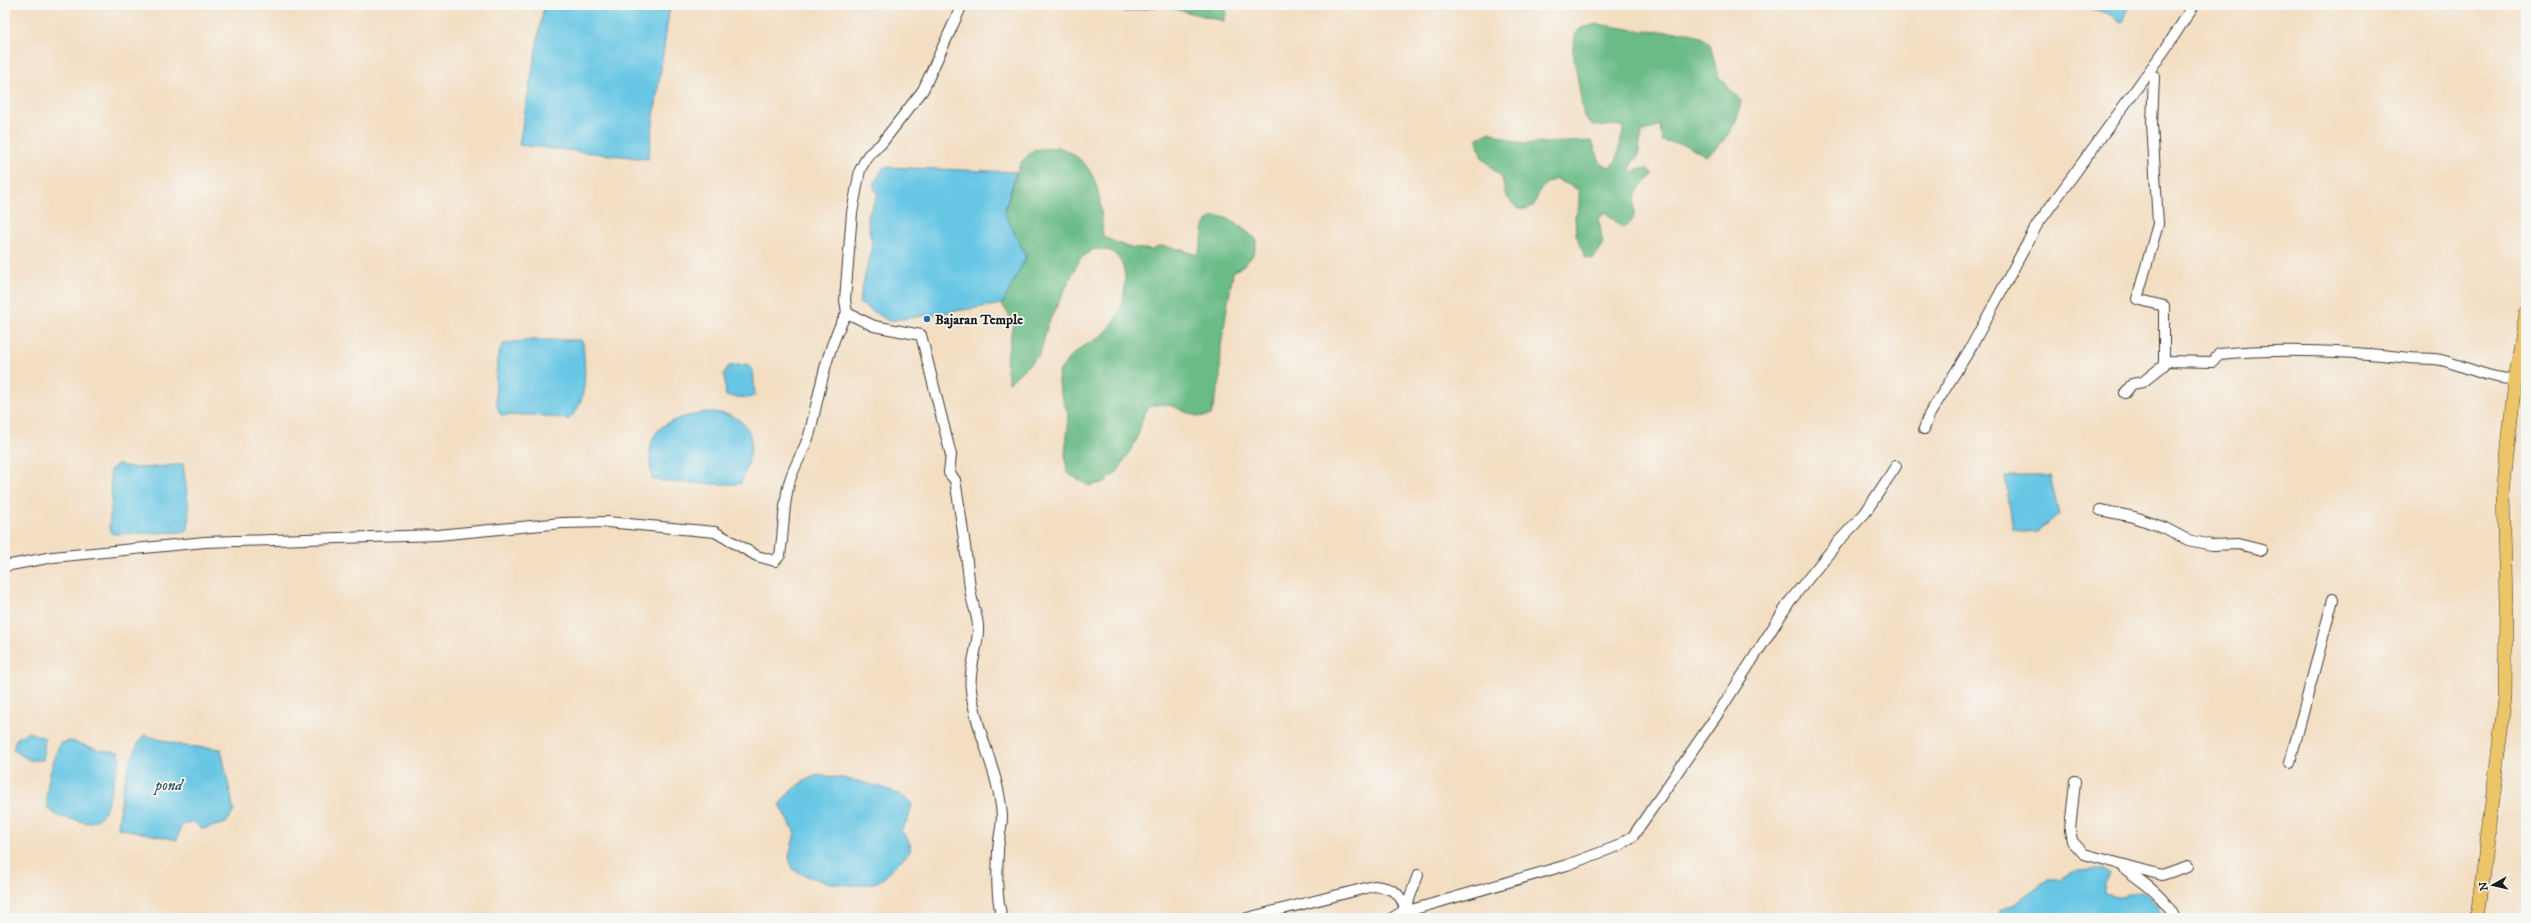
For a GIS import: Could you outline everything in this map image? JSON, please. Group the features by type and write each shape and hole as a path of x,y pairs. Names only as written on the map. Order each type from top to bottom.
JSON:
{"main road":[{"path":"2477,918 2505,698 2506,601 2503,494 2521,379 2526,313"}],"street":[{"path":"5,566 53,557 205,542 438,535 562,522 607,522 715,532 757,556 776,561 780,555 785,506 791,478 810,432 838,328 847,313 845,300 852,213 860,170 868,155 881,144 913,106 923,90 962,5"},
{"path":"1924,429 1929,416 1970,349 2037,225 2166,48 2194,5"},
{"path":"2125,393 2132,384 2143,382 2164,365 2164,306 2137,299 2158,224 2152,123 2154,76"},
{"path":"847,313 874,326 921,335 951,455 950,473 955,480 969,565 970,590 976,606 978,628 970,687 980,734 990,756 998,788 1002,817 998,852 997,902 1002,918"},
{"path":"2164,361 2213,362 2219,354 2248,351 2379,354 2440,360 2490,376 2521,379"},
{"path":"1399,914 1567,865 1618,846 1633,836 1720,712 1790,601 1838,542 1865,513 1896,466"},
{"path":"2100,510 2134,517 2165,528 2188,540 2212,544 2238,544 2262,550"},
{"path":"2290,762 2333,599"},
{"path":"2075,781 2070,810 2072,840 2084,854 2120,865 2162,875 2188,866"},
{"path":"2120,865 2146,884 2171,909 2175,918"},
{"path":"1399,914 1418,875"},
{"path":"1247,918 1374,886 1392,888 1403,898 1399,914"}],"green space":[{"path":"1115,5 1228,5 1224,21 1162,6 1125,12"},
{"path":"1597,24 1642,31 1688,32 1703,38 1710,44 1718,76 1741,101 1737,118 1730,132 1706,156 1688,146 1662,141 1660,125 1642,132 1638,157 1632,162 1630,171 1634,172 1636,169 1648,169 1653,175 1637,192 1633,218 1628,225 1623,228 1605,212 1599,219 1603,245 1593,259 1585,258 1576,234 1575,216 1579,207 1579,190 1556,179 1547,183 1541,189 1534,205 1527,209 1518,209 1506,196 1502,178 1481,156 1477,139 1490,132 1521,144 1592,141 1601,164 1609,167 1616,161 1624,127 1613,125 1594,125 1584,117 1573,52 1575,35 1581,28"},
{"path":"1058,147 1072,154 1083,162 1096,183 1101,208 1103,237 1127,247 1152,250 1159,246 1181,249 1196,255 1201,247 1203,231 1206,223 1211,218 1218,216 1239,225 1256,239 1253,255 1247,263 1233,272 1221,346 1220,381 1211,415 1200,416 1190,414 1167,404 1150,406 1144,413 1137,439 1118,471 1105,482 1089,486 1067,473 1065,454 1069,417 1060,391 1058,373 1073,354 1104,334 1114,322 1119,312 1125,290 1123,268 1119,259 1110,251 1094,249 1080,259 1048,324 1040,354 1009,383 1006,364 1013,322 1002,304 1026,257 1004,212 1021,162 1033,150"}],"water":[{"path":"544,5 670,5 648,159 519,145"},
{"path":"2082,5 2130,5 2123,22 2120,22 2112,15"},
{"path":"884,167 1016,172 1004,212 1026,257 1002,304 889,321 859,303 872,244 867,217 878,194 873,186"},
{"path":"527,340 581,340 583,343 585,373 583,394 575,412 569,419 533,415 501,415 496,401 496,369 500,350 503,344"},
{"path":"747,364 753,370 755,395 749,398 726,396 724,373 729,366"},
{"path":"706,412 720,413 734,417 743,423 748,430 751,438 750,456 741,483 696,483 652,479 650,462 651,448 653,438 659,430 677,419"},
{"path":"118,464 141,468 183,464 189,509 188,529 184,532 112,534 109,526 112,501 110,470"},
{"path":"2005,476 2050,476 2059,514 2036,532 2013,530"},
{"path":"28,732 45,738 43,760 29,760 13,750 16,739"},
{"name":"pond","path":"144,735 184,746 221,749 234,811 226,823 202,829 193,821 181,826 177,840 118,828 128,768 132,756"},
{"name":"pond","path":"71,741 99,750 119,752 120,758 105,812 98,819 88,823 58,816 48,809 47,793 54,759 60,743"},
{"path":"818,775 854,780 882,787 905,798 912,804 909,817 901,831 910,844 909,852 881,880 869,884 859,885 839,884 819,880 792,869 789,857 795,833 780,804 797,786"},
{"path":"2102,869 2110,874 2104,883 2104,893 2122,897 2139,892 2147,894 2158,906 2161,918 1998,918 1999,910 2015,904 2048,880 2061,880 2063,877 2079,870"}],"place":[{"name":"Bajaran Temple","path":"927,319"}]}
